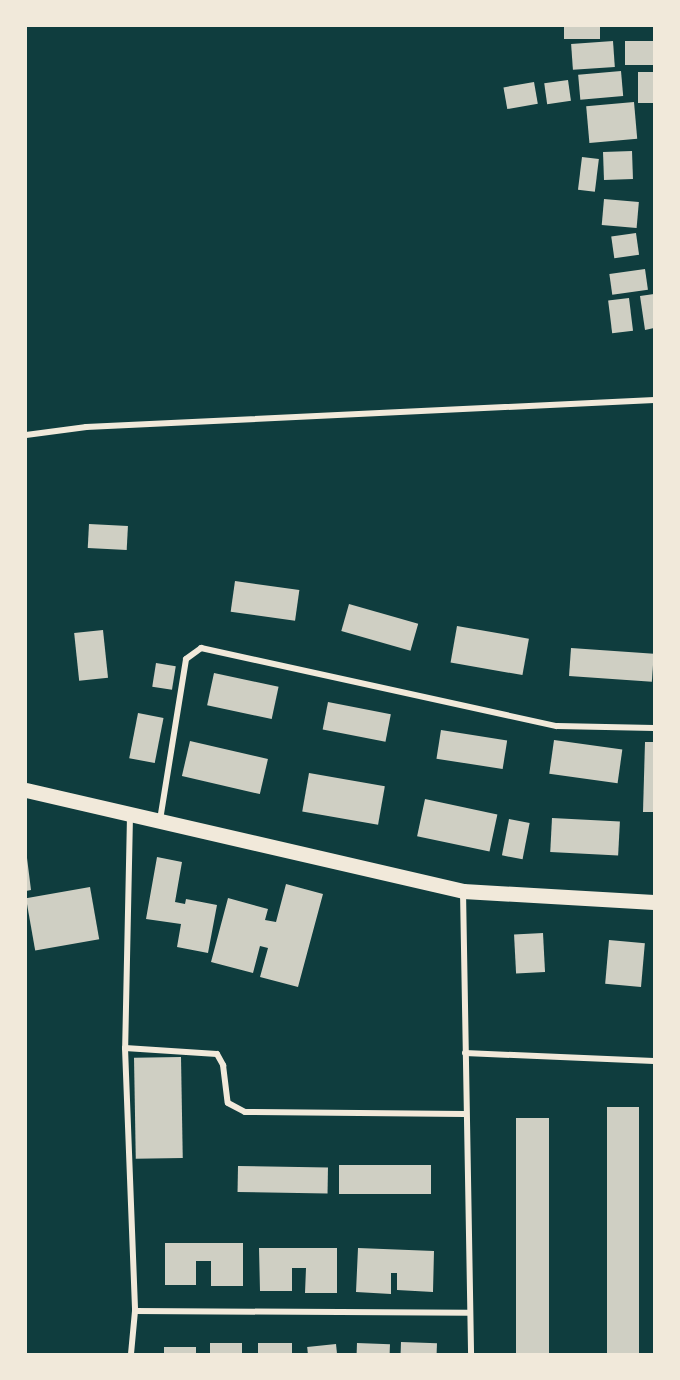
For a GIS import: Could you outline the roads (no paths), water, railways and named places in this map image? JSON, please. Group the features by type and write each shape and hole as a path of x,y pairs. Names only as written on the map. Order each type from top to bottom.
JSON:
{"main road":[{"path":"26,790 130,812 160,821 463,891 654,902"}],"street":[{"path":"26,435 86,427 654,400"},
{"path":"160,821 186,659 201,648 557,726 654,728"},
{"path":"130,812 125,1048 135,1311 131,1354"},
{"path":"463,891 465,1114 471,1354"},
{"path":"125,1048 217,1054 223,1065 228,1103 245,1112 465,1114"},
{"path":"465,1053 654,1061"},
{"path":"135,1311 469,1313"}]}
